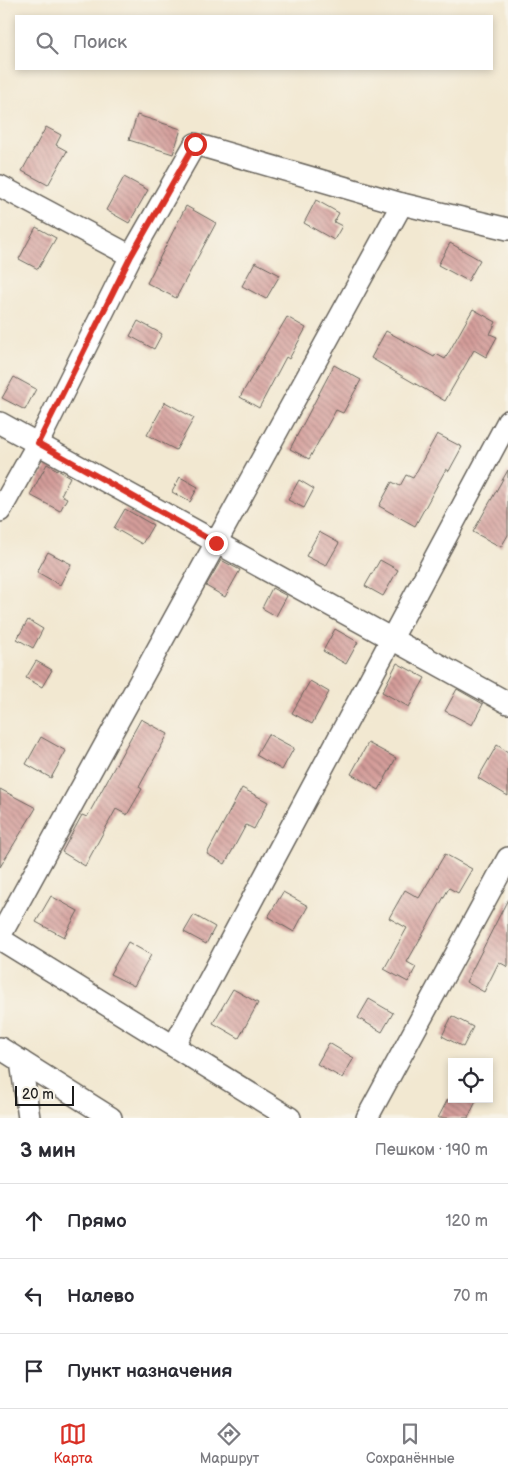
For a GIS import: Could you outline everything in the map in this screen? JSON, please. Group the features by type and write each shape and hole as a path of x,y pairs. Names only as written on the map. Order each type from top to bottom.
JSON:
{"street":[{"path":"0,511 38,443 131,256 195,144 402,204 508,229"},
{"path":"0,186 131,256"},
{"path":"290,1118 0,938 402,204"},
{"path":"174,1046 508,421"},
{"path":"0,423 508,703"},
{"path":"367,1118 508,858"},
{"path":"0,1048 111,1118"},
{"path":"21,1061 29,1118"}],"building":[{"path":"137,115 181,129 173,154 129,140"},
{"path":"46,127 61,135 56,145 67,151 48,185 22,171"},
{"path":"124,177 148,190 129,223 106,210"},
{"path":"316,200 339,213 334,222 342,226 334,240 304,223"},
{"path":"186,206 216,223 176,298 147,283"},
{"path":"36,227 56,238 38,269 19,259"},
{"path":"450,243 480,260 468,281 438,265"},
{"path":"255,262 280,275 266,299 242,286"},
{"path":"473,309 496,322 490,334 497,337 486,357 474,350 445,401 371,358 386,331 434,357 436,354 445,359"},
{"path":"287,317 306,328 289,359 286,357 259,408 240,397"},
{"path":"138,321 162,334 154,349 130,336"},
{"path":"334,365 361,380 343,413 336,410 309,459 290,449"},
{"path":"14,377 36,389 25,410 2,398"},
{"path":"165,402 194,418 176,450 147,435"},
{"path":"437,434 462,447 449,471 446,469 415,526 379,506 392,482 400,486 406,475 413,478"},
{"path":"47,464 70,477 61,495 67,498 60,511 30,495"},
{"path":"508,470 508,535 501,547 473,532"},
{"path":"180,477 198,487 190,502 172,492"},
{"path":"299,480 314,489 304,508 288,500"},
{"path":"125,509 153,525 142,544 114,528"},
{"path":"319,532 339,543 326,566 306,556"},
{"path":"48,552 71,564 60,585 37,572"},
{"path":"221,560 240,570 225,597 206,586"},
{"path":"380,560 398,570 383,596 365,586"},
{"path":"272,588 287,596 276,616 262,608"},
{"path":"28,620 43,629 33,648 17,639"},
{"path":"335,629 358,642 346,664 323,651"},
{"path":"36,661 52,670 42,687 26,678"},
{"path":"397,663 425,678 409,707 382,692"},
{"path":"310,681 329,692 312,724 292,713"},
{"path":"457,689 483,704 472,725 445,711"},
{"path":"141,719 168,734 139,787 142,789 127,815 116,809 85,866 62,852 82,815 87,817"},
{"path":"268,734 294,748 282,770 256,755"},
{"path":"41,737 66,751 51,778 26,764"},
{"path":"368,743 396,758 379,790 351,774"},
{"path":"497,745 508,752 508,796 478,778"},
{"path":"242,788 268,802 254,829 246,825 225,864 207,854"},
{"path":"0,789 36,808 0,867"},
{"path":"445,854 472,869 458,893 449,888 407,962 416,967 408,982 384,969 407,928 389,918 405,890 419,898"},
{"path":"283,892 308,906 294,932 268,917"},
{"path":"51,896 78,911 64,937 36,922"},
{"path":"508,899 508,967 499,962 484,992 466,982"},
{"path":"194,915 215,927 206,944 184,932"},
{"path":"128,942 151,955 134,986 110,974"},
{"path":"233,989 258,1003 239,1038 213,1023"},
{"path":"369,999 393,1013 382,1032 358,1018"},
{"path":"452,1016 473,1027 463,1047 442,1036"},
{"path":"329,1043 354,1058 342,1078 317,1064"},
{"path":"448,1099 448,1103 475,1103 468,1118 438,1118"}],"route":[{"path":"195,144 131,256 38,443 216,543"}]}
